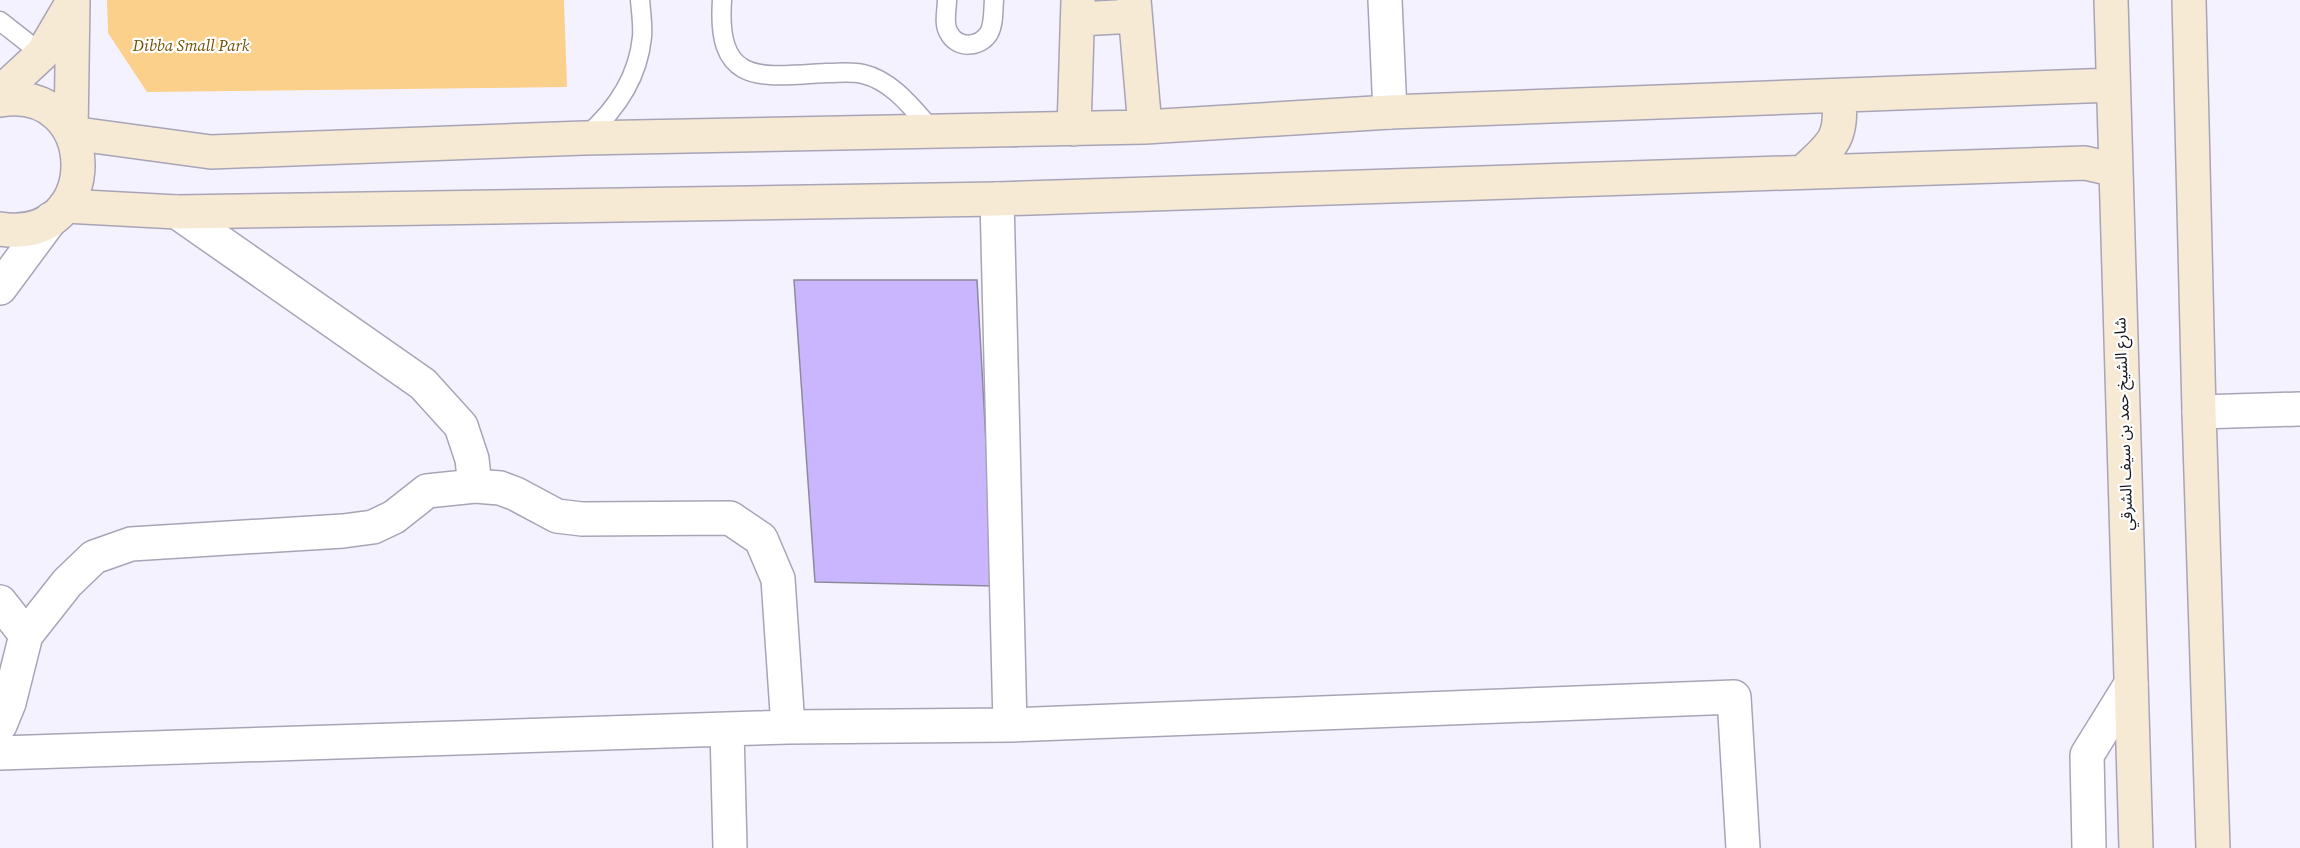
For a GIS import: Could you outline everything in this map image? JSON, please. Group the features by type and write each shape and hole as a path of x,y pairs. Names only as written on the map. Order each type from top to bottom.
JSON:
{"street":[{"path":"1385,0 1390,112"},
{"name":"شارع الشيخ حمد بن سيف الشرقي","path":"2111,0 2136,848"},
{"path":"2189,0 2213,848"},
{"path":"71,133 73,1"},
{"path":"0,93 42,54 73,1"},
{"path":"1074,129 1078,10 1134,8 1145,127"},
{"path":"71,133 211,152 584,138 1145,127 1390,112 2113,85"},
{"path":"1803,172 1829,147 1839,133 1841,121 1839,96"},
{"path":"0,100 14,98 36,102 57,114 71,133 78,151 79,170 75,189 0,288"},
{"path":"0,229 15,231 34,228 58,212 997,199 2085,163 2116,170"},
{"path":"997,199 1010,725"},
{"path":"177,212 423,384 461,426 472,459 476,486"},
{"path":"2199,412 2300,409"},
{"path":"0,725 9,703 26,635 67,583 94,557 131,544 343,531 372,527 394,517 426,491 476,486 500,488 557,516 582,519 730,518 761,539 778,579 788,727"},
{"path":"0,602 26,635"},
{"path":"2089,848 2087,755 2131,684"},
{"path":"0,753 788,727 1010,725 1734,697 1743,848"},
{"path":"727,729 730,848"},
{"path":"2116,848 2134,774"},
{"path":"2212,803 2225,848"}],"lane":[{"path":"584,138 618,103 630,82 638,59 642,36 640,0"},
{"path":"722,0 722,39 729,56 742,68 758,75 848,72 874,77 896,92 933,131"},
{"path":"947,0 946,24 949,33 963,45 973,45 982,41 988,34 992,25 994,0"},
{"path":"0,21 42,54"}],"green space":[{"name":"Dibba Small Park","path":"107,0 564,0 567,87 147,92 108,33"}],"building":[{"path":"794,280 977,280 994,586 815,582"}]}
